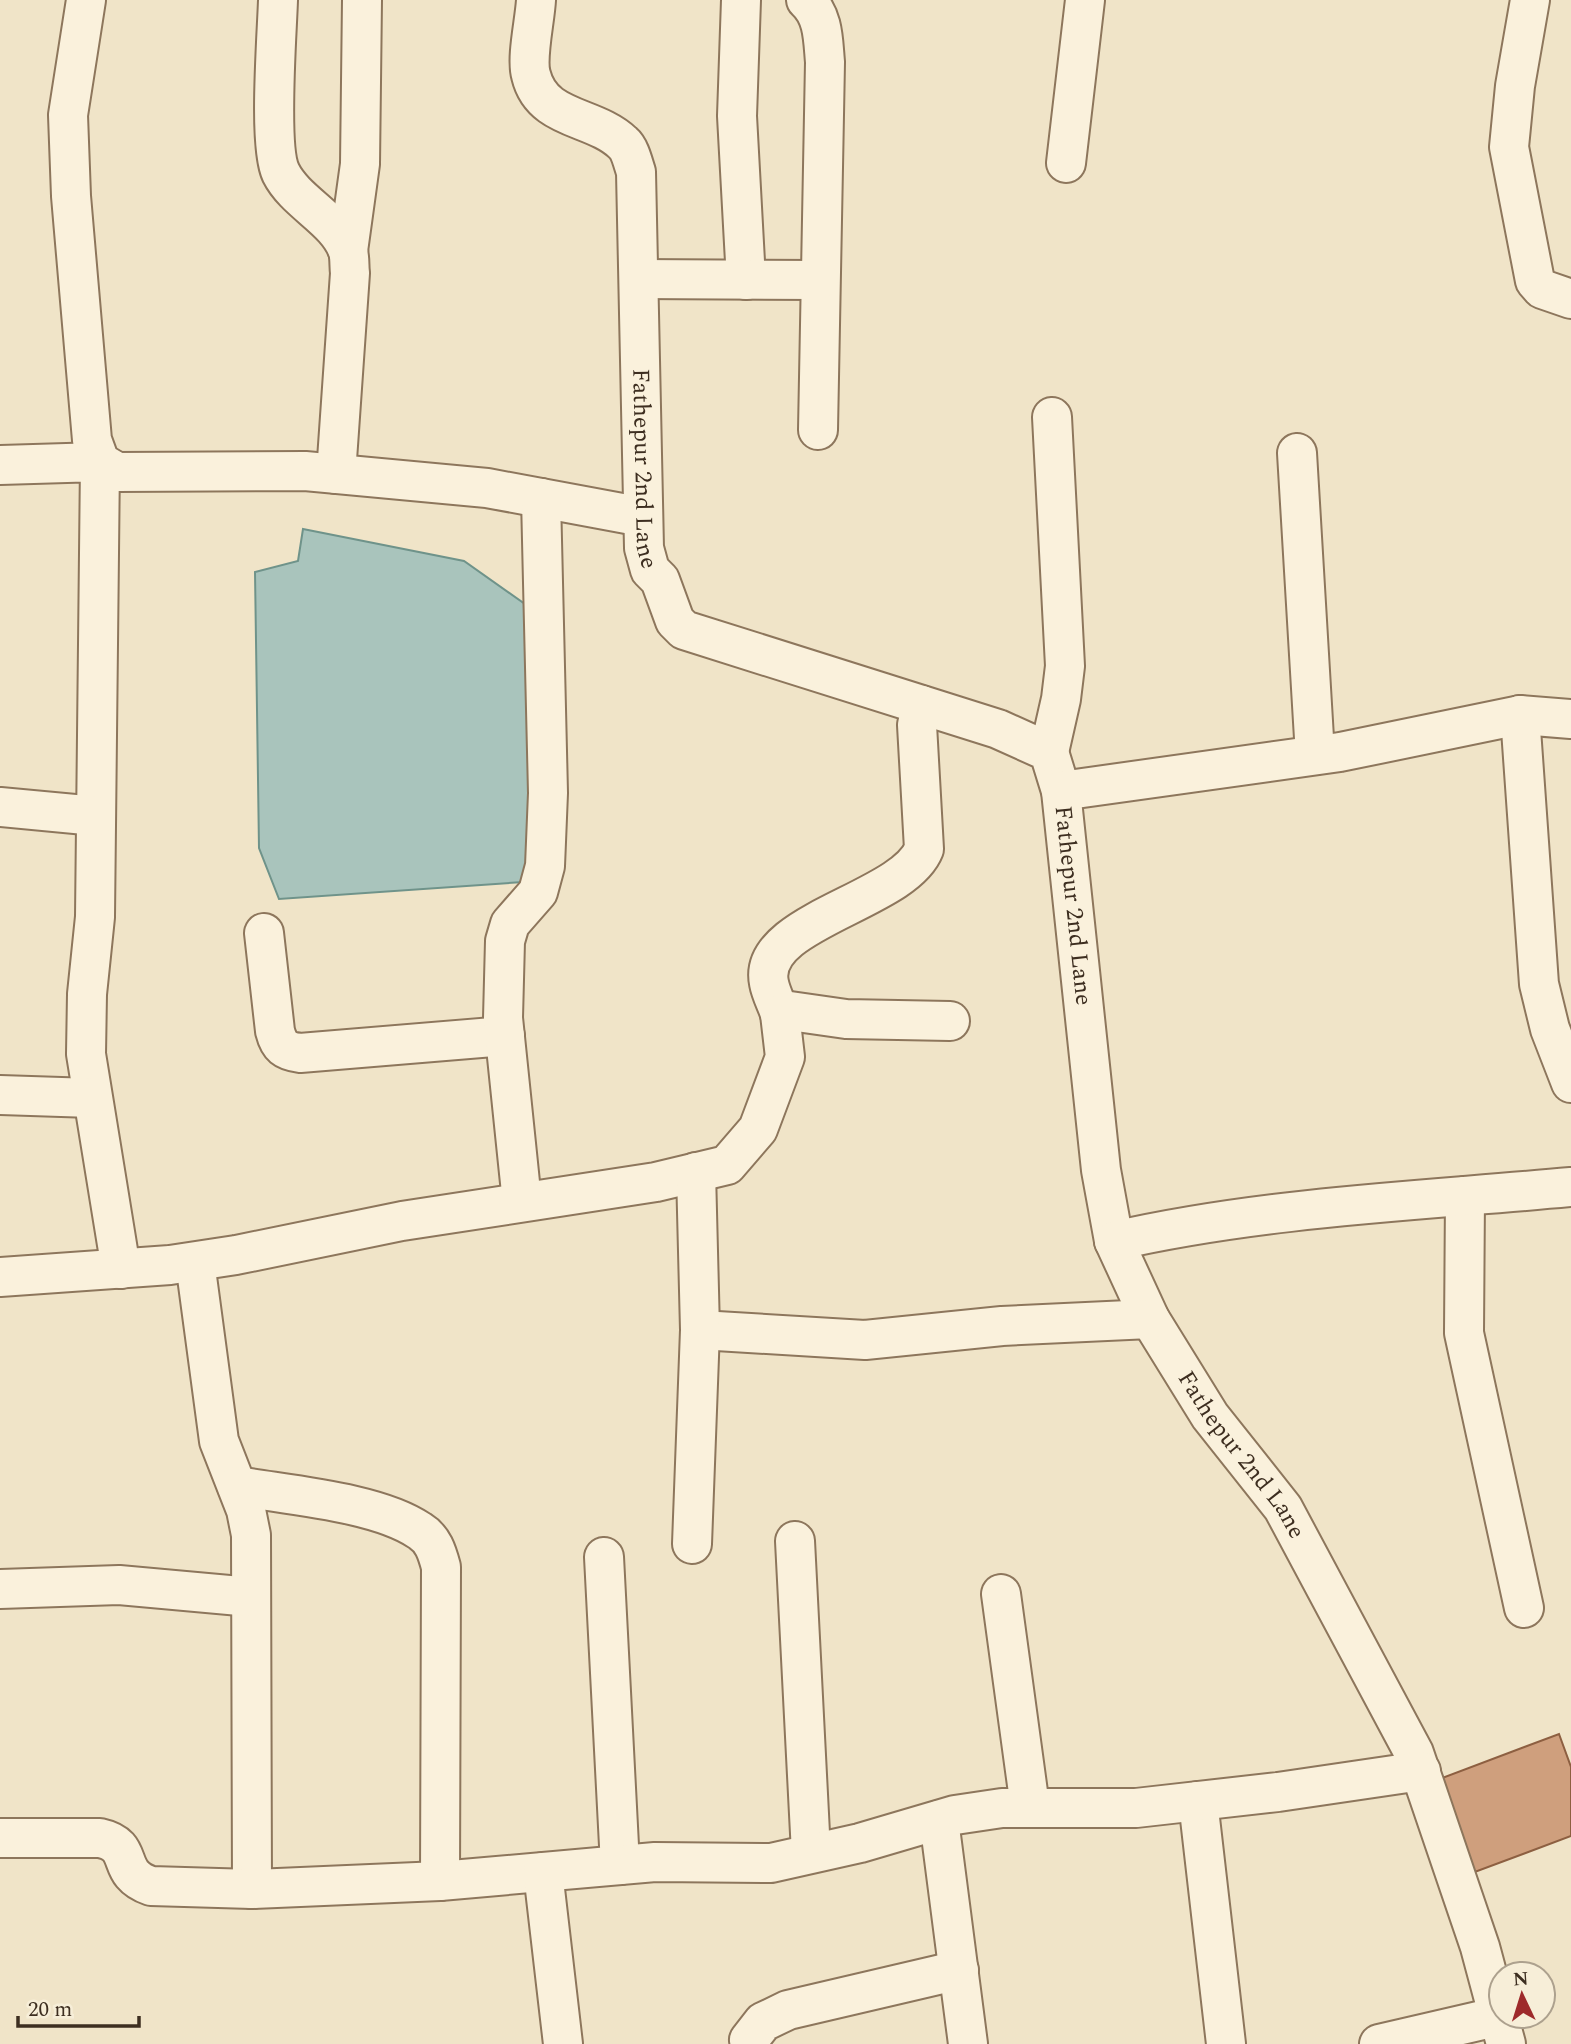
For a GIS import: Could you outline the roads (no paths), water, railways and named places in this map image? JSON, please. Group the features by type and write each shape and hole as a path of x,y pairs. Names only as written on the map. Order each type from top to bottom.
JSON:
{"street":[{"path":"86,0 69,129 71,196 92,440 100,462 95,918 87,993 86,1054 121,1269"},
{"path":"278,0 276,141 280,171 289,185 338,235 348,251"},
{"path":"336,474 350,273 348,251 360,164 362,0"},
{"name":"Fathepur 2nd Lane","path":"536,0 530,74 540,97 560,113 603,129 625,144 636,172 644,548 650,570 660,580 675,621 684,630 998,729 1049,752 1061,791 1101,1170 1114,1241 1150,1319 1210,1416 1283,1508 1414,1753 1487,1980"},
{"path":"741,0 737,116 746,280"},
{"path":"1066,163 1085,0"},
{"path":"1530,0 1510,126 1512,173 1535,281 1542,289 1571,299"},
{"path":"810,1 822,30 825,62 818,430"},
{"path":"639,279 819,281"},
{"path":"1049,752 1061,699 1065,666 1052,417"},
{"path":"1297,453 1315,755"},
{"path":"0,465 100,462 117,472 305,471 487,488 643,517"},
{"path":"522,1202 505,1036 505,941 510,924 538,892 545,866 548,793 541,498"},
{"path":"0,1277 195,1262 402,1221 656,1182 727,1165 758,1129 785,1057 780,1014 768,981 775,953 793,935 854,905 919,863 924,849 917,724 921,705"},
{"path":"1520,715 1539,984 1550,1029 1571,1083"},
{"path":"1061,791 1315,755 1520,715 1571,719"},
{"path":"0,807 96,816"},
{"path":"264,933 275,1031 278,1042 286,1051 300,1054 505,1036"},
{"path":"780,1014 790,1011 846,1019 950,1021"},
{"path":"0,1095 92,1098"},
{"path":"692,1544 700,1330 696,1172"},
{"path":"1114,1241 1177,1227 1268,1215 1571,1187"},
{"path":"1465,1196 1464,1333 1524,1608"},
{"path":"195,1262 219,1441 237,1486 251,1535 252,1889"},
{"path":"700,1330 865,1340 1002,1326 1150,1319"},
{"path":"237,1486 397,1518 422,1532 436,1547 441,1567 440,1881"},
{"path":"795,1541 811,1853"},
{"path":"604,1557 620,1866"},
{"path":"0,1589 119,1585 251,1597"},
{"path":"1000,1594 1030,1807"},
{"path":"0,1838 114,1841 122,1849 129,1874 137,1881 151,1886 252,1889 440,1881 655,1862 771,1863 860,1843 939,1820 1002,1808 1136,1808 1420,1771"},
{"path":"1198,1801 1226,2044"},
{"path":"939,1820 968,2044"},
{"path":"543,1872 563,2044"},
{"path":"750,2044 749,2040 763,2022 788,2010 959,1970"},
{"path":"1379,2044 1503,2030"}],"water":[{"path":"303,529 464,561 532,609 538,881 279,899 259,848 255,572 298,561"}]}
